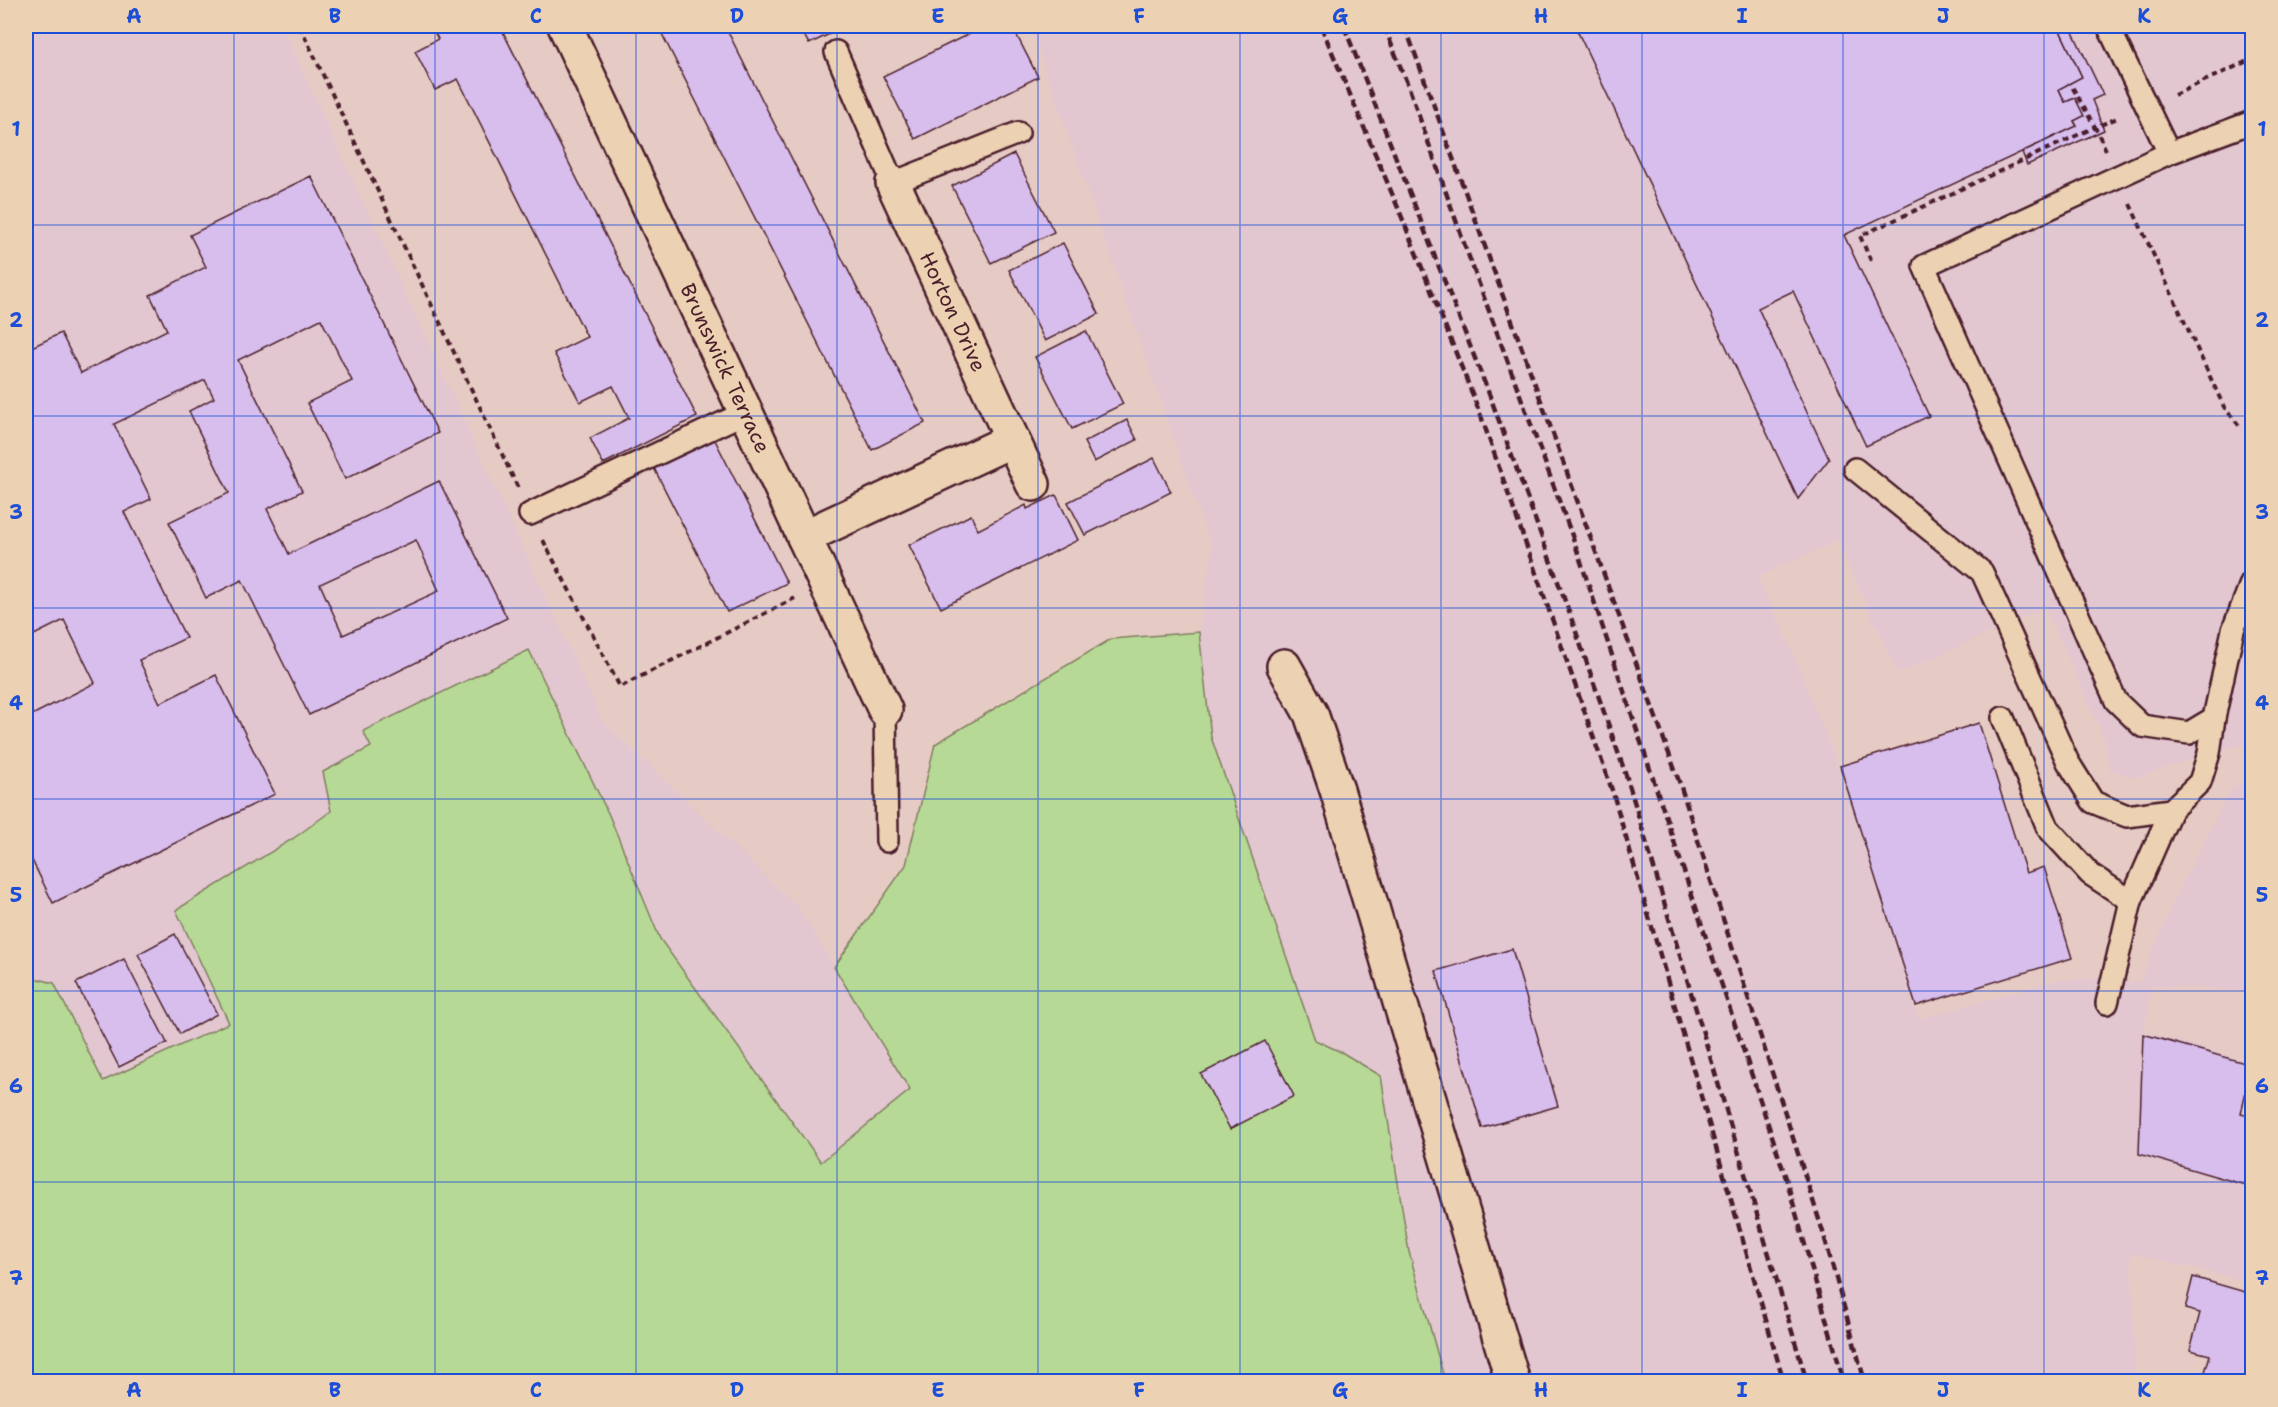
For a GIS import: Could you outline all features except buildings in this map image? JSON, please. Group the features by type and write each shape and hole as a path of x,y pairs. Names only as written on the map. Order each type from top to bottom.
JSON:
{"street":[{"name":"Brunswick Terrace","path":"565,26 885,710"},
{"name":"Horton Drive","path":"892,183 1033,484"},
{"path":"804,537 1012,440"},
{"path":"1284,666 1311,714 1337,790 1513,1382"}],"lane":[{"path":"2108,26 2169,153"},
{"path":"836,52 892,183 1018,133"},
{"path":"2214,718 2189,733 2142,726 2116,701 1924,266 2169,153 2253,122"},
{"path":"530,514 746,412"},
{"path":"1855,469 1982,572 2068,762 2093,802 2127,816 2171,810"},
{"path":"2108,1003 2131,902 2171,810 2200,782 2209,753 2233,630 2253,581"},
{"path":"885,710 887,841"},
{"path":"2003,718 2048,828 2090,874 2131,902"}],"path":[{"path":"300,26 530,514 620,687 825,583"},
{"path":"2169,97 2253,59"},
{"path":"2070,83 2110,159"},
{"path":"1871,261 1860,236 2127,114"},
{"path":"2130,202 2224,407 2242,429"}],"shaded area":[{"path":"26,26 282,26 603,721 798,907 1090,1381 26,1381"},
{"path":"1030,26 2252,26 2252,725 2245,745 2209,753 2137,778 2110,770 2104,738 2045,608 1898,674 1837,541 1758,577 1793,653 1845,783 1919,1019 2056,980 2114,977 2139,983 2178,892 2232,787 2241,782 2252,785 2252,991 2152,986 2144,1031 2252,1062 2252,1283 2131,1253 2136,1381 1445,1381 1409,1252 1343,1053 1315,1040 1211,737 1199,632 1212,549"}],"green space":[{"path":"1199,632 1211,737 1315,1040 1343,1053 1381,1076 1409,1252 1445,1381 26,1382 26,976 54,983 103,1081 229,1023 176,910 294,838 331,811 323,772 371,747 363,731 529,650 609,815 660,939 821,1162 910,1090 834,967 906,865 935,744 1111,639"}],"railway":[{"path":"1321,26 1399,210 1481,416 1613,793 1784,1382"},
{"path":"1344,26 1491,399 1628,781 1807,1382"},
{"path":"1384,26 1409,88 1574,541 1786,1178 1844,1382"},
{"path":"1405,26 1680,784 1823,1232 1865,1382"}]}
